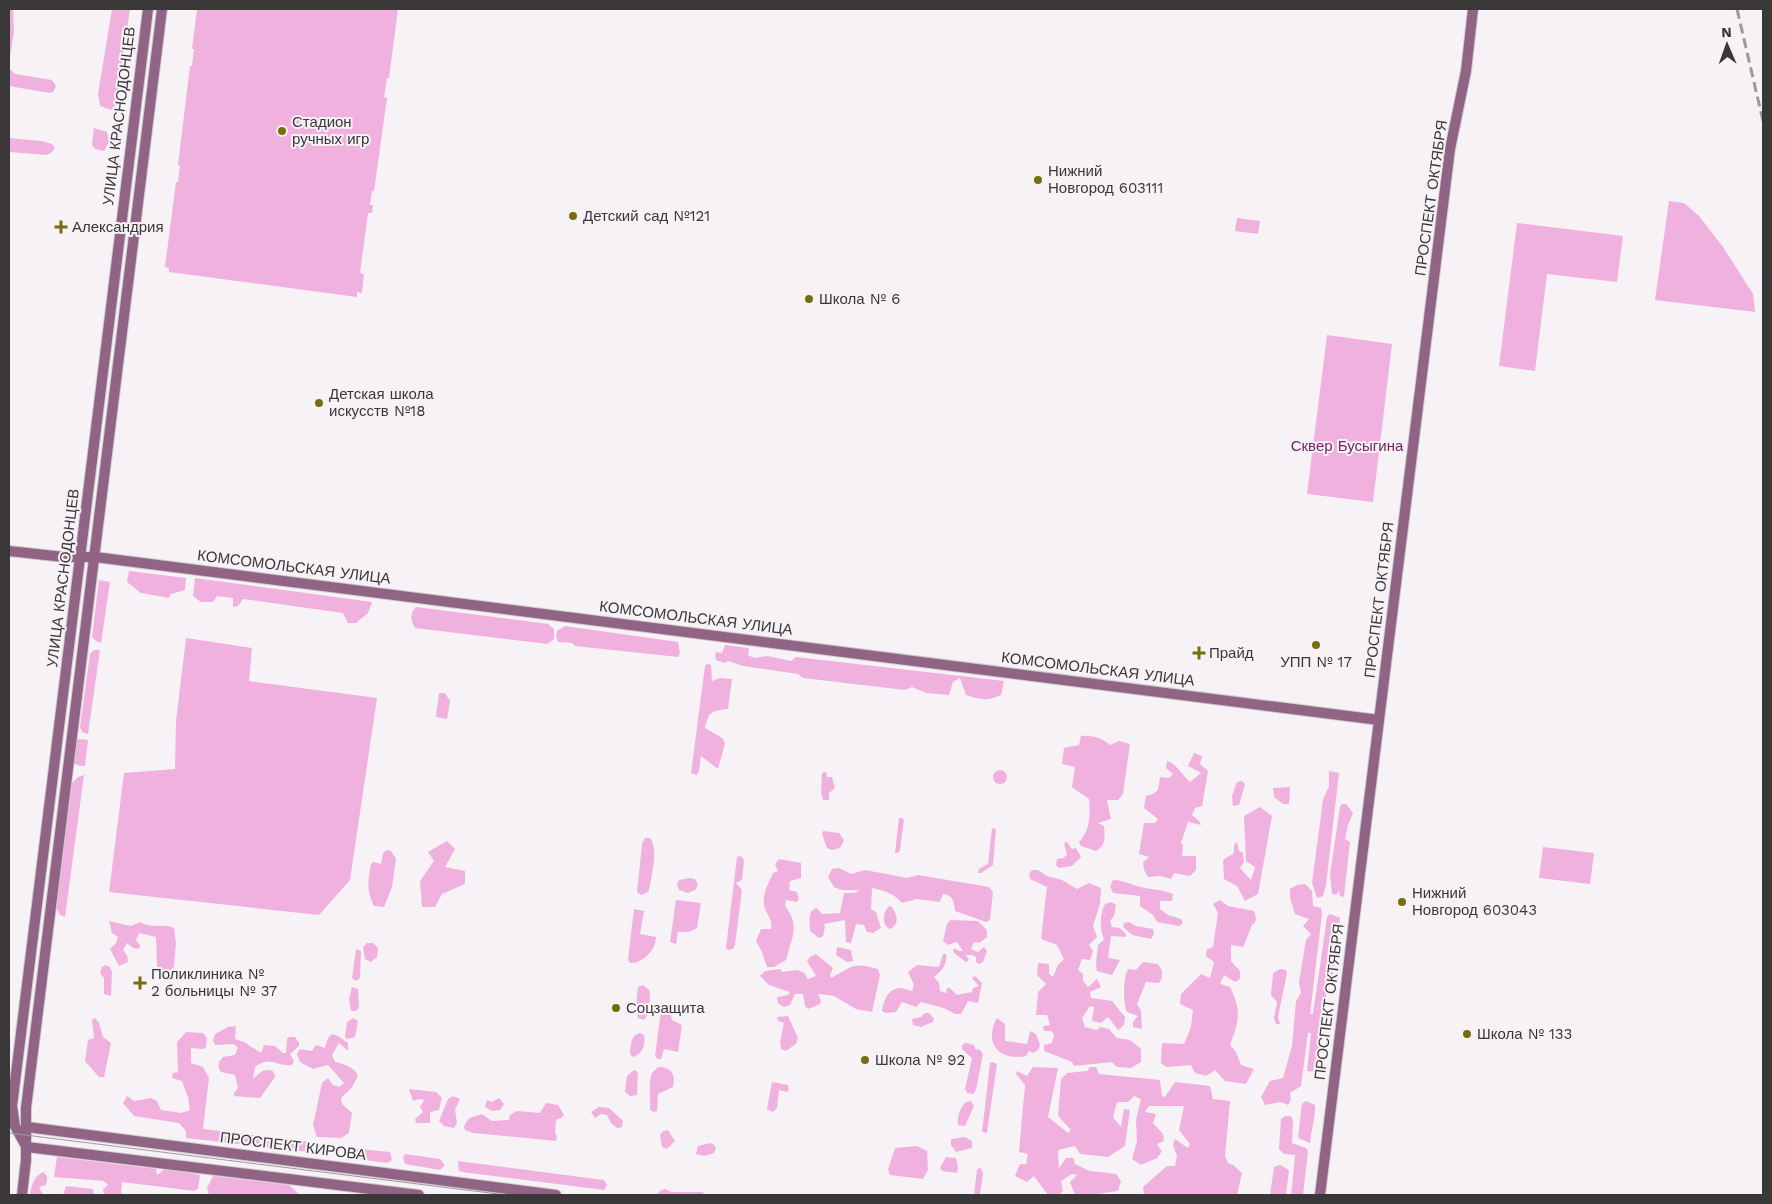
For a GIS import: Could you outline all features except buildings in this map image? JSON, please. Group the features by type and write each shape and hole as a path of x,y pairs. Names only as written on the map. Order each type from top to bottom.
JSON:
{"main road":[{"name":"УЛИЦА КРАСНОДОНЦЕВ","path":"27,1147 15,1126 12,1106 148,9"},
{"name":"УЛИЦА КРАСНОДОНЦЕВ","path":"22,1195 27,1147 26,1108 162,9"},
{"name":"ПРОСПЕКТ ОКТЯБРЯ","path":"1320,1195 1450,149 1466,71 1473,9"},
{"name":"КОМСОМОЛЬСКАЯ УЛИЦА","path":"9,551 64,557 95,557 1379,720"},
{"name":"ПРОСПЕКТ КИРОВА","path":"27,1127 556,1195"},
{"path":"27,1147 419,1195"}],"green space":[{"path":"9,9 13,9 14,32 9,63"},
{"path":"112,9 130,9 116,105 111,110 100,106 98,94"},
{"name":"Стадион ручных игр","path":"197,9 398,9 389,78 387,78 384,97 387,98 374,191 372,191 370,205 373,205 372,213 368,213 360,273 364,274 362,293 357,292 357,297 169,272 169,268 165,267 176,182 178,182 180,165 178,165 190,66 192,66"},
{"path":"9,63 10,69 15,74 52,80 56,86 53,92 49,93 9,86"},
{"path":"94,128 107,132 109,142 104,151 95,149 92,145"},
{"path":"9,138 42,141 52,144 55,148 47,155 10,152"},
{"path":"1669,201 1684,203 1699,216 1723,247 1753,294 1755,312 1655,300"},
{"path":"1237,218 1260,221 1258,234 1235,231"},
{"path":"1517,223 1623,236 1617,282 1547,274 1535,371 1499,366"},
{"name":"Сквер Бусыгина","path":"1327,335 1392,344 1373,502 1307,494"},
{"path":"129,571 186,578 185,590 171,594 169,598 141,593 127,582"},
{"path":"195,578 372,602 368,613 356,623 348,623 343,613 243,599 238,606 233,607 233,598 217,596 213,602 201,602 193,596"},
{"path":"99,580 110,582 101,643 92,637"},
{"path":"416,607 548,624 554,629 554,639 547,644 415,628 411,618 412,612"},
{"path":"565,626 678,642 680,653 678,657 575,646 572,643 558,642 557,631"},
{"path":"186,638 252,648 249,681 377,698 350,880 319,915 109,892 124,773 175,769 176,721"},
{"path":"725,645 749,648 748,655 754,658 768,656 791,661 796,657 1004,681 1001,695 984,699 966,695 960,678 953,682 949,695 926,693 912,687 905,690 803,678 798,674 743,666 728,661 724,663 716,660 716,652 722,653"},
{"path":"94,650 100,650 88,734 82,732 80,727 90,654"},
{"path":"707,664 711,665 712,681 720,678 732,679 728,709 712,713 708,718 705,728 722,738 725,743 718,769 701,756 697,775 691,773 705,666"},
{"path":"439,693 445,693 450,701 447,719 436,717"},
{"path":"1081,736 1104,740 1110,745 1119,741 1130,744 1123,794 1118,800 1107,800 1111,819 1098,823 1104,826 1105,837 1102,846 1096,851 1081,846 1079,842 1088,827 1089,799 1072,787 1075,767 1062,764 1064,748 1079,745"},
{"path":"79,739 88,740 85,766 76,764 72,758 75,741"},
{"path":"1194,753 1202,756 1200,764 1208,771 1202,806 1195,808 1192,815 1201,825 1188,822 1181,843 1183,845 1182,856 1196,856 1196,870 1190,876 1174,873 1171,879 1160,876 1148,877 1144,870 1143,862 1149,857 1139,854 1144,823 1155,823 1158,819 1144,808 1146,796 1158,790 1160,777 1169,778 1173,774 1166,768 1167,761 1176,767 1190,782 1201,773 1188,766"},
{"path":"997,770 1003,770 1007,777 1003,784 997,784 993,780 993,774"},
{"path":"1329,771 1339,773 1326,885 1323,896 1317,898 1312,883 1323,800 1329,786"},
{"path":"826,772 827,777 832,777 835,788 829,793 829,800 823,800 821,792 822,773"},
{"path":"84,775 65,917 60,915 56,907 72,783 78,777"},
{"path":"1242,781 1245,784 1239,805 1233,806 1232,796 1237,782"},
{"path":"1290,787 1289,804 1283,804 1274,797 1273,788"},
{"path":"1342,804 1346,804 1353,813 1345,839 1350,842 1344,897 1340,896 1339,891 1336,895 1332,894 1330,875"},
{"path":"1260,807 1272,816 1258,894 1245,901 1237,886 1224,879 1223,860 1234,853 1234,845 1237,842 1239,851 1243,853 1244,862 1240,868 1251,880 1255,867 1246,861 1244,816"},
{"path":"899,818 904,820 900,850 898,853 895,853"},
{"path":"992,828 996,829 993,865 978,873 979,869 988,864"},
{"path":"823,831 839,833 844,840 840,848 832,850 827,848 822,834"},
{"path":"645,838 650,838 653,843 654,857 649,891 642,895 637,892 642,844"},
{"path":"447,841 455,849 445,867 465,871 465,884 442,894 435,907 422,907 420,881 434,861 428,852"},
{"path":"1067,842 1072,849 1076,848 1081,857 1072,866 1059,868 1056,865 1057,859 1067,855 1064,843"},
{"path":"1543,847 1594,853 1590,884 1539,878"},
{"path":"387,850 391,851 396,859 392,887 384,907 374,906 368,885 371,864 373,862 381,864 383,853"},
{"path":"741,856 744,860 742,880 736,883 742,890 735,945 733,949 728,950 726,948 737,857"},
{"path":"779,859 801,863 801,878 790,881 789,890 797,892 799,899 797,902 786,900 785,906 790,913 794,926 786,960 774,967 767,967 756,941 761,929 771,929 771,922 764,905 764,897 773,873 778,871 775,864"},
{"path":"839,868 851,874 865,870 907,878 918,875 989,887 993,892 990,920 986,922 955,911 952,899 943,894 940,902 917,899 902,903 888,893 872,888 871,909 876,912 881,928 873,933 867,932 864,925 856,924 851,943 846,942 845,920 824,924 823,936 819,938 810,931 810,914 812,911 817,908 822,914 840,913 844,893 854,893 860,890 841,890 834,887 828,877 832,869"},
{"path":"1032,870 1038,870 1047,876 1062,880 1077,889 1089,883 1101,888 1100,904 1093,926 1097,937 1089,945 1093,951 1090,960 1082,959 1078,970 1083,974 1083,981 1088,987 1097,979 1101,987 1090,992 1091,998 1112,1001 1125,1017 1124,1025 1118,1030 1108,1017 1101,1023 1092,1021 1094,1007 1090,1006 1082,1018 1085,1027 1097,1030 1100,1027 1109,1029 1117,1038 1130,1040 1141,1049 1141,1062 1131,1068 1117,1067 1112,1062 1074,1066 1072,1062 1044,1051 1044,1045 1052,1043 1054,1035 1052,1031 1044,1031 1043,1026 1050,1025 1047,1015 1036,1015 1038,992 1046,984 1037,975 1038,963 1049,964 1049,974 1053,977 1058,965 1064,959 1057,945 1041,939 1047,887 1030,879 1029,874"},
{"path":"695,879 698,885 695,890 688,893 679,890 677,885 679,880"},
{"path":"1113,880 1173,894 1172,901 1160,901 1160,909 1168,915 1181,919 1183,923 1179,926 1157,922 1153,915 1140,906 1140,896 1113,893 1110,886"},
{"path":"1305,884 1312,891 1313,906 1321,908 1322,914 1310,1014 1313,1014 1327,917 1330,914 1340,918 1332,981 1329,983 1326,992 1326,1011 1317,1072 1307,1071 1311,1033 1308,1033 1301,1086 1290,1093 1291,1100 1288,1105 1281,1102 1265,1105 1261,1097 1270,1081 1283,1078 1292,1046 1296,1001 1301,993 1299,982 1306,940 1311,934 1303,926 1309,919 1295,914 1290,898 1290,889 1297,885"},
{"path":"676,900 701,903 697,928 689,932 678,932 676,944 670,942"},
{"path":"1220,900 1228,906 1254,911 1256,918 1243,947 1231,945 1231,961 1240,971 1240,979 1235,982 1224,975 1220,984 1230,987 1238,1010 1237,1022 1230,1045 1236,1052 1241,1065 1254,1069 1246,1084 1225,1081 1215,1070 1206,1076 1195,1073 1191,1065 1166,1067 1161,1063 1162,1043 1184,1044 1191,1027 1193,1010 1180,1004 1181,994 1201,974 1210,978 1214,962 1206,956 1207,949 1213,947 1218,913 1213,904"},
{"path":"1111,902 1116,905 1114,916 1110,921 1112,927 1120,928 1126,934 1126,937 1111,936 1108,958 1120,960 1112,975 1097,971 1096,963 1098,945 1104,940 1101,917 1105,904"},
{"path":"889,906 892,907 897,919 895,925 890,929 884,922 885,912"},
{"path":"634,909 644,911 640,934 656,937 655,945 647,955 637,962 630,963 628,959"},
{"path":"950,920 978,921 987,930 987,937 979,943 974,942 971,949 978,952 984,947 987,951 983,962 979,964 976,962 976,957 966,955 969,960 966,962 953,952 954,948 963,951 957,942 948,945 943,941 947,924"},
{"path":"109,921 131,926 140,922 148,925 174,928 176,943 174,967 169,971 162,971 157,966 156,937 139,933 136,940 140,945 139,949 133,948 127,943 123,950 127,955 128,962 119,966 110,949 116,943 118,937 112,933"},
{"path":"1129,922 1136,926 1153,929 1154,934 1151,939 1132,935 1123,927 1124,923"},
{"path":"367,943 373,943 378,948 377,957 371,962 365,959 363,947"},
{"path":"837,947 851,950 853,961 847,962 836,955"},
{"path":"356,949 361,951 360,978 356,981 352,978"},
{"path":"816,954 833,968 830,975 831,978 853,966 878,969 880,975 872,1012 856,1009 834,996 818,994 821,1001 820,1004 808,1009 805,1006 803,994 795,994 790,1005 784,1007 778,1003 777,997 788,995 790,992 769,985 760,976 765,971 780,969 782,972 798,970 804,973 808,979 816,976 807,961"},
{"path":"943,954 946,954 945,965 934,977 939,983 940,991 946,993 947,988 950,988 957,995 972,992 973,988 979,986 972,978 975,976 982,983 978,1003 968,1001 961,1014 955,1014 944,1008 921,1002 916,1007 902,1002 896,1012 886,1013 882,1011 889,993 895,989 912,991 914,985 908,972 917,965 939,967"},
{"path":"1143,962 1158,964 1161,969 1162,978 1159,983 1146,982 1137,1004 1141,1011 1142,1029 1133,1027 1133,1022 1138,1016 1127,1012 1124,990 1128,969 1136,970"},
{"path":"105,965 110,967 112,972 111,996 104,994 104,978 100,973"},
{"path":"1280,969 1286,970 1287,973 1278,1017 1280,1024 1276,1024 1274,1018 1277,1002 1271,995 1273,973"},
{"path":"643,985 650,991 649,1013 644,1020 638,1018 636,1007 638,987"},
{"path":"352,987 358,989 359,1008 356,1011 351,1011 349,999"},
{"path":"662,1003 667,1004 672,1020 682,1025 678,1052 664,1049 661,1059 658,1059 655,1056"},
{"path":"925,1013 929,1013 934,1019 933,1022 921,1027 913,1025 912,1019 921,1017"},
{"path":"788,1016 798,1038 796,1044 786,1051 781,1049 780,1042 784,1023 778,1021 777,1017"},
{"path":"95,1018 99,1023 103,1037 111,1043 104,1077 99,1077 85,1061 88,1040 94,1038 92,1020"},
{"path":"353,1018 358,1021 355,1037 347,1039 345,1037 347,1022"},
{"path":"997,1018 1005,1024 1005,1041 1027,1044 1030,1031 1036,1034 1040,1045 1038,1050 1033,1053 1029,1051 1026,1056 1016,1057 1001,1053 993,1042 992,1035"},
{"path":"236,1026 235,1039 244,1042 261,1053 264,1045 275,1046 283,1053 286,1053 287,1039 289,1037 295,1037 299,1043 299,1046 290,1054 294,1061 292,1065 266,1062 255,1067 253,1079 262,1071 267,1070 273,1071 275,1077 260,1098 234,1096 238,1088 235,1075 221,1072 219,1068 221,1059 235,1055 238,1047 233,1044 215,1045 213,1041 215,1034 228,1027"},
{"path":"186,1032 203,1033 207,1038 206,1047 203,1049 191,1048 191,1063 203,1067 209,1078 203,1129 312,1142 313,1148 309,1152 186,1138 186,1131 179,1123 134,1116 123,1103 127,1096 134,1101 151,1098 157,1101 161,1110 181,1113 190,1110 188,1097 182,1081 172,1078 173,1073 178,1072 177,1042"},
{"path":"640,1033 644,1035 645,1042 639,1054 633,1057 630,1054 632,1041 634,1036"},
{"path":"332,1034 348,1043 348,1051 339,1043 332,1055 335,1062 352,1068 358,1076 352,1087 341,1098 342,1104 352,1113 349,1133 341,1138 317,1137 313,1125 322,1083 328,1078 333,1085 339,1087 344,1083 328,1065 313,1069 300,1062 297,1054 300,1049 312,1051 316,1045 325,1048 328,1038"},
{"path":"966,1043 974,1045 976,1050 979,1049 983,1054 976,1090 973,1094 967,1093 965,1089 972,1058 962,1049 962,1045"},
{"path":"990,1063 997,1064 987,1133 982,1132"},
{"path":"658,1067 669,1070 673,1075 674,1082 673,1087 658,1094 657,1111 654,1112 650,1110 650,1082 652,1073"},
{"path":"1033,1067 1058,1068 1048,1117 1068,1133 1071,1130 1058,1116 1061,1079 1067,1073 1087,1071 1090,1067 1096,1067 1099,1074 1160,1080 1162,1096 1165,1097 1175,1082 1210,1086 1213,1099 1230,1101 1225,1156 1228,1163 1242,1173 1237,1195 1144,1195 1143,1187 1167,1166 1175,1166 1177,1156 1173,1145 1175,1139 1188,1148 1190,1144 1179,1130 1184,1106 1149,1106 1145,1112 1156,1114 1153,1123 1163,1134 1164,1141 1157,1145 1162,1151 1157,1158 1141,1165 1132,1159 1137,1141 1136,1120 1141,1099 1134,1096 1128,1102 1117,1102 1113,1117 1121,1127 1124,1109 1130,1110 1125,1146 1108,1157 1080,1154 1075,1146 1058,1150 1059,1168 1066,1158 1073,1158 1075,1164 1090,1171 1116,1174 1121,1181 1118,1191 1075,1195 1070,1182 1077,1175 1072,1174 1061,1181 1063,1191 1059,1195 1048,1195 1034,1176 1027,1182 1015,1176 1020,1164 1026,1164 1028,1154 1019,1152 1025,1085 1016,1074 1017,1071 1027,1076"},
{"path":"634,1070 638,1072 637,1095 630,1096 625,1092 627,1076"},
{"path":"772,1082 788,1085 789,1089 787,1092 779,1090 777,1108 773,1112 767,1109"},
{"path":"409,1089 436,1092 442,1098 439,1110 430,1112 430,1123 416,1123 415,1119 423,1112 420,1107 424,1100 413,1101"},
{"path":"453,1096 460,1099 455,1110 457,1123 454,1128 444,1126 439,1121 448,1099"},
{"path":"499,1098 504,1104 500,1110 492,1111 485,1107 487,1100 492,1102"},
{"path":"971,1101 974,1106 965,1126 958,1125 961,1110 966,1102"},
{"path":"1306,1101 1315,1105 1310,1143 1298,1138 1302,1104"},
{"path":"546,1103 558,1105 564,1115 556,1120 556,1141 473,1133 465,1130 464,1126 469,1118 482,1114 492,1121 509,1120 510,1115 517,1111 540,1113"},
{"path":"599,1107 609,1108 623,1121 622,1127 617,1128 611,1123 607,1115 601,1114 595,1118 591,1112"},
{"path":"1285,1116 1291,1116 1293,1121 1292,1143 1306,1148 1308,1151 1303,1195 1291,1195 1295,1155 1284,1154 1279,1149 1281,1119"},
{"path":"668,1130 675,1141 667,1149 662,1147 660,1135 663,1131"},
{"path":"965,1137 972,1141 972,1148 956,1152 951,1145 951,1139"},
{"path":"710,1143 716,1148 714,1153 704,1156 696,1154 698,1146"},
{"path":"917,1146 927,1151 928,1170 923,1179 890,1175 888,1169 895,1148"},
{"path":"350,1148 390,1152 392,1160 387,1163 351,1158 347,1154"},
{"path":"405,1154 440,1159 445,1165 440,1170 405,1164 403,1158"},
{"path":"57,1157 156,1169 157,1175 166,1168 200,1175 198,1189 194,1191 122,1182 121,1193 125,1195 104,1195 103,1189 108,1185 104,1181 54,1177"},
{"path":"946,1157 956,1158 957,1173 942,1171 940,1168"},
{"path":"458,1161 604,1180 607,1185 604,1190 462,1172 459,1171"},
{"path":"1280,1165 1289,1170 1286,1195 1270,1195 1274,1167"},
{"path":"981,1168 983,1173 980,1195 974,1195 977,1169"},
{"path":"43,1172 47,1176 46,1185 39,1187 43,1195 30,1195 37,1176"},
{"path":"213,1176 289,1185 300,1195 209,1195 207,1188"},
{"path":"66,1186 93,1189 94,1195 63,1195"},
{"path":"665,1189 671,1192 703,1192 704,1195 657,1194"}],"tram line":[{"path":"9,1133 506,1195"}],"railway":[{"path":"1737,9 1763,121"}],"place":[{"name":"Стадион ручных игр","path":"282,131"},
{"name":"Нижний Новгород 603111","path":"1038,180"},
{"name":"Детский сад №121","path":"573,216"},
{"name":"Александрия","path":"61,227"},
{"name":"Школа № 6","path":"809,299"},
{"name":"Детская школа искусств №18","path":"319,403"},
{"name":"УПП № 17","path":"1316,645"},
{"name":"Прайд","path":"1199,653"},
{"name":"Нижний Новгород 603043","path":"1402,902"},
{"name":"Поликлиника № 2 больницы № 37","path":"140,983"},
{"name":"Соцзащита","path":"616,1008"},
{"name":"Школа № 133","path":"1467,1034"},
{"name":"Школа № 92","path":"865,1060"}]}
